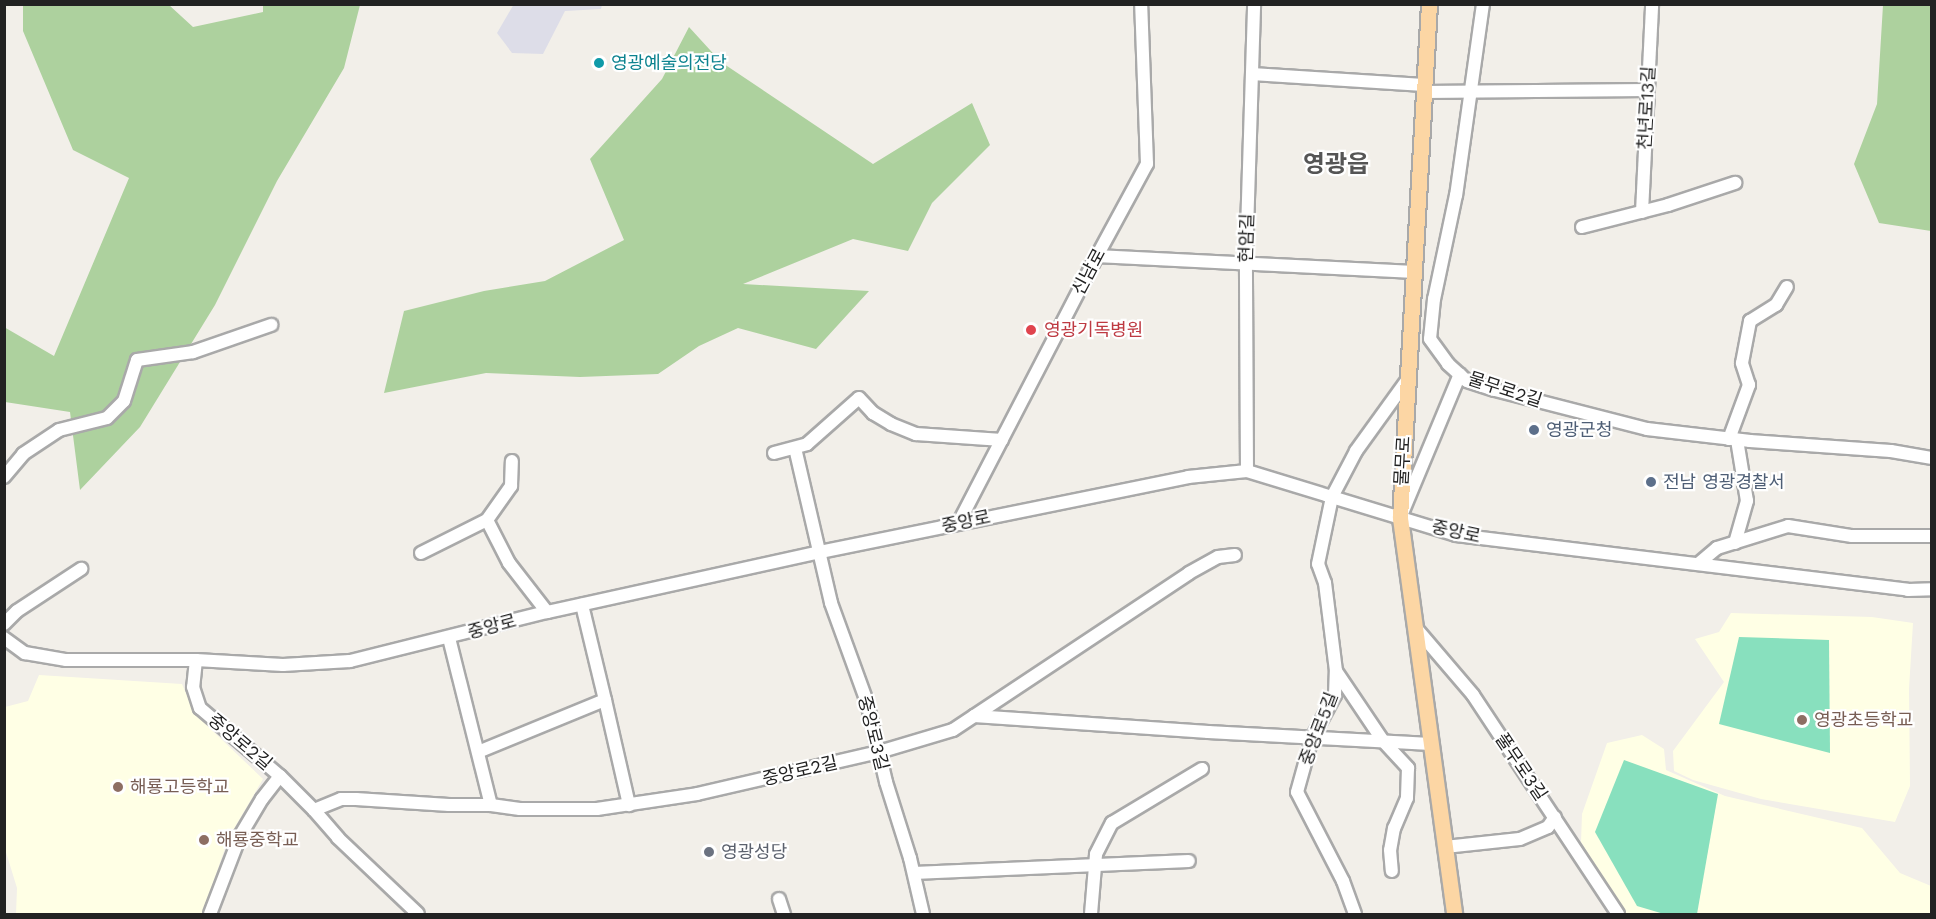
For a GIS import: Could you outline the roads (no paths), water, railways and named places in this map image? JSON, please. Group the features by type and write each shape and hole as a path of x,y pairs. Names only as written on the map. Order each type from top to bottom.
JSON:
{"main road":[{"name":"물무로","path":"1429,4 1400,518 1454,915"}],"street":[{"name":"신남로","path":"958,524 1096,256 1148,164 1141,4"},
{"name":"현암길","path":"1247,471 1246,263 1254,4"},
{"name":"물무로2길","path":"1483,4 1456,195 1434,299 1430,339 1448,364 1467,381 1647,429 1733,439 1891,451 1932,458"},
{"name":"천년로13길","path":"1642,212 1652,4"},
{"path":"1252,74 1471,92 1648,90"},
{"path":"1582,227 1642,212 1735,183"},
{"path":"1096,256 1414,272"},
{"path":"1735,543 1747,501 1733,439 1749,385 1742,363 1750,321 1776,305 1787,287"},
{"path":"4,477 23,454 59,430 107,418 123,401 137,360 193,352 271,325"},
{"path":"1400,518 1460,374"},
{"name":"중앙로5길","path":"1355,915 1343,881 1297,792 1312,738 1335,695 1336,671 1325,583 1318,564 1332,497 1356,451 1408,379"},
{"path":"774,453 807,444 859,398 873,413 891,424 916,434 1002,440"},
{"name":"중앙로3길","path":"795,448 831,603 867,702 914,873 923,915"},
{"path":"421,553 487,520 511,486 512,461"},
{"name":"중앙로","path":"4,638 25,653 66,660 196,660 283,665 350,661 547,612 820,552 1188,477 1247,471 1456,535 1908,590 1932,589"},
{"path":"487,520 509,563 547,612"},
{"path":"1698,564 1718,548 1788,526 1852,536 1932,536"},
{"name":"중앙로2길","path":"314,810 340,799 492,805 546,810 629,805 697,794 879,752 953,730 1189,573 1218,557 1235,555"},
{"path":"4,624 16,611 81,569"},
{"path":"582,605 629,805"},
{"name":"풀무로3길","path":"1415,627 1473,695 1618,915"},
{"path":"449,638 492,805"},
{"name":"중앙로2길","path":"196,660 193,687 200,708 280,776 338,838 418,915"},
{"path":"1336,671 1383,741 1408,768 1407,798 1394,828 1390,850 1392,871"},
{"path":"478,752 605,700"},
{"path":"974,716 1431,744"},
{"path":"1091,915 1096,854 1112,823 1203,769"},
{"path":"210,915 240,836 262,799 280,776"},
{"path":"1445,847 1520,838 1548,827 1555,817"},
{"path":"914,873 1189,861"},
{"path":"779,899 783,915"}],"place":[{"name":"영광예술의전당","path":"599,63"},
{"name":"영광기독병원","path":"1031,330"},
{"name":"영광군청","path":"1534,430"},
{"name":"전남 영광경찰서","path":"1651,482"},
{"name":"영광초등학교","path":"1802,720"},
{"name":"해룡고등학교","path":"118,787"},
{"name":"해룡중학교","path":"204,840"},
{"name":"영광성당","path":"709,852"}],"district":[{"name":"영광읍","path":"1336,165"}]}
